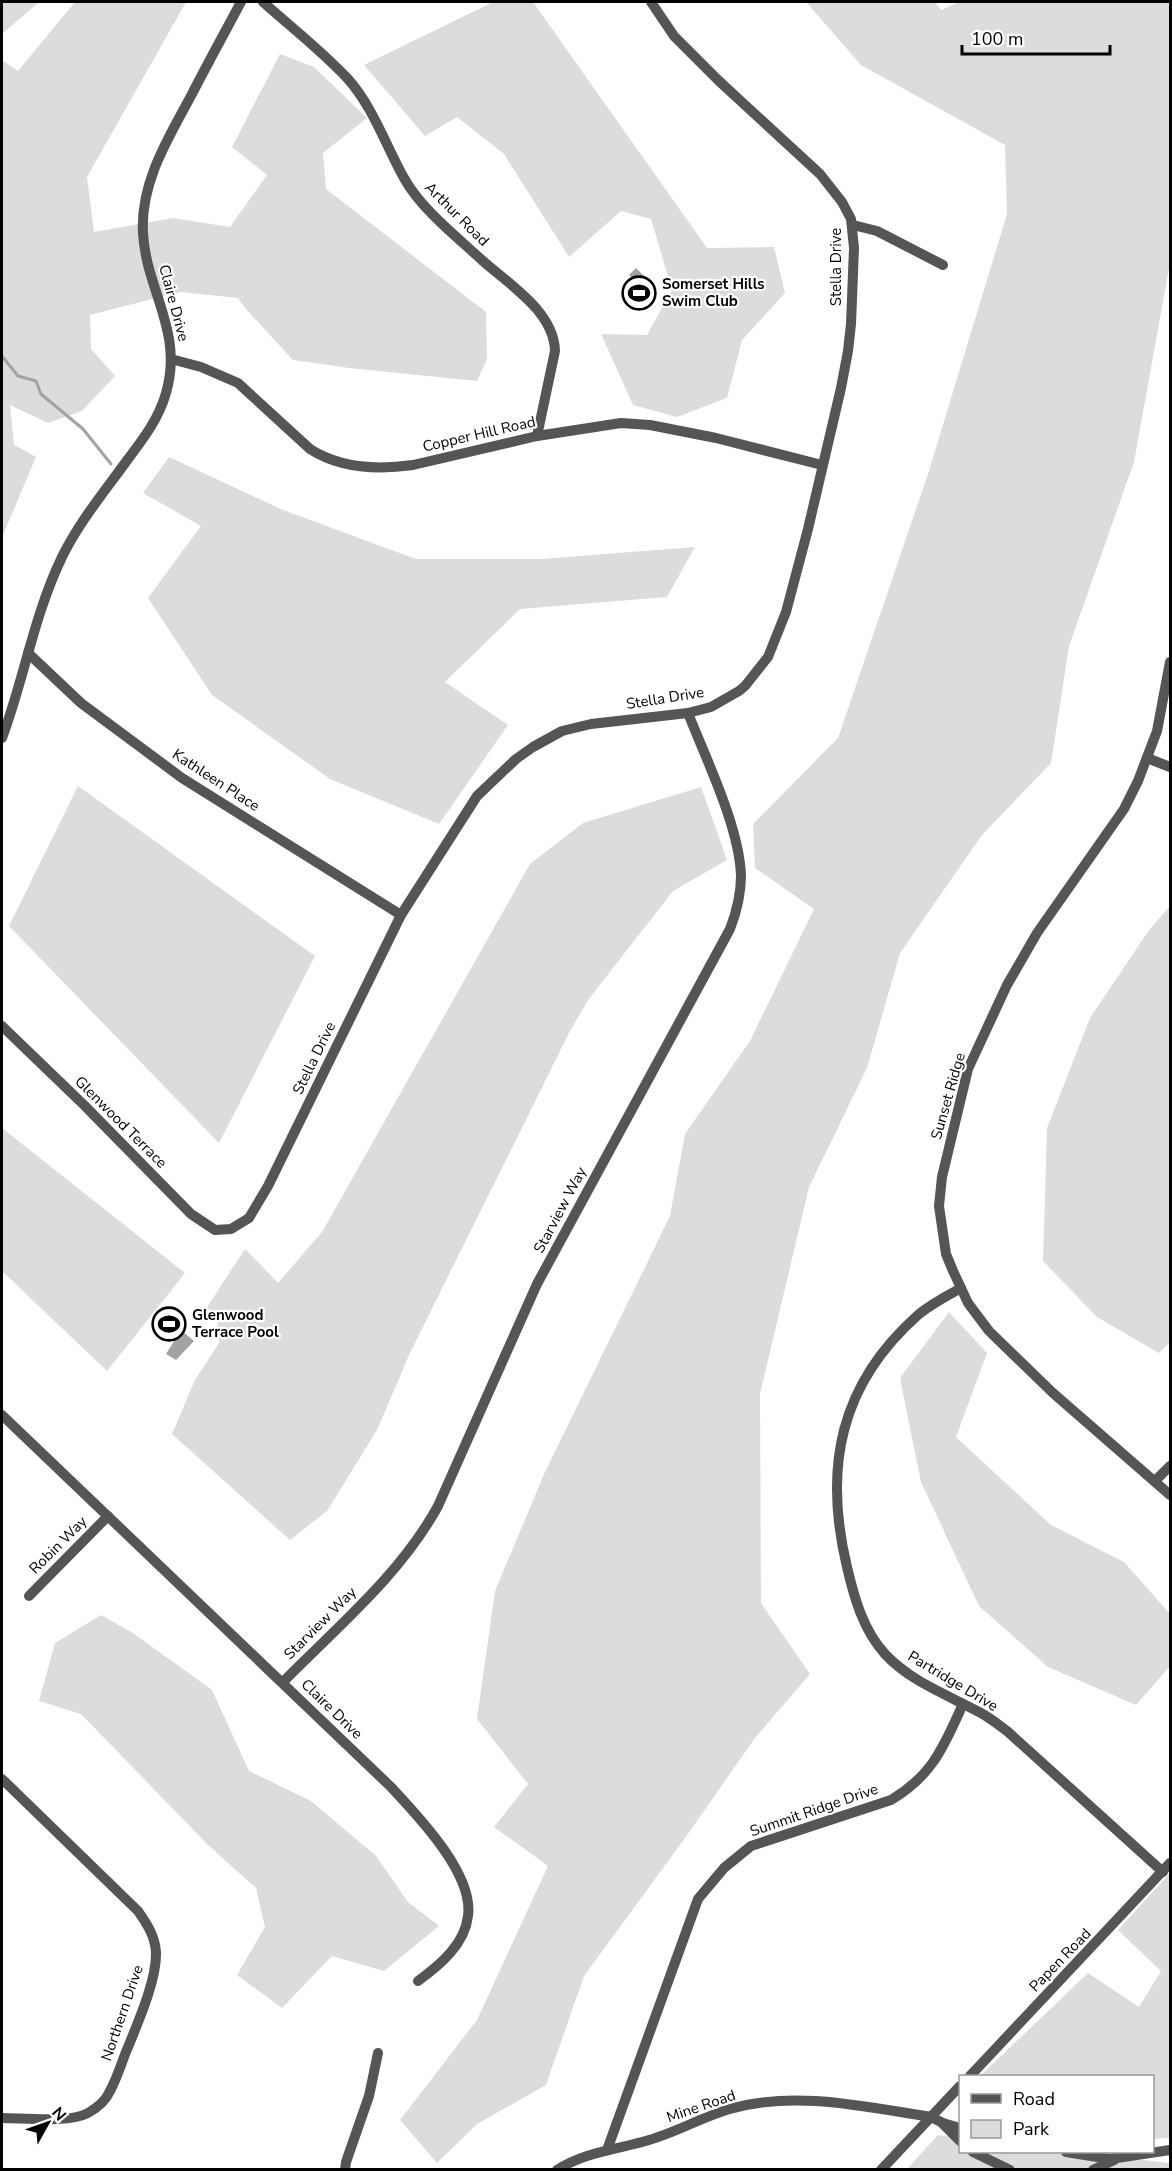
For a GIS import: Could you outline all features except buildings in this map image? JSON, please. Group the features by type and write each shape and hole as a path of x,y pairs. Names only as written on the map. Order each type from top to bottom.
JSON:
{"street":[{"name":"Claire Drive","path":"2,738 44,603 62,557 92,509 150,430 162,407 169,382 170,335 147,257 143,233 144,202 155,166 241,2"},
{"name":"Arthur Road","path":"263,2 348,79 364,100 412,191 452,233 531,304 548,324 555,339 555,351 537,436"},
{"name":"Stella Drive","path":"224,1230 238,1226 254,1212 401,915 477,796 513,761 562,731 591,724 688,713 711,707 739,691 768,657 786,612 849,347 853,225 843,202 820,174 674,36 651,2"},
{"path":"853,225 876,231 943,265"},
{"name":"Copper Hill Road","path":"171,359 201,367 238,383 310,449 322,457 362,467 395,468 537,436 621,423 650,425 716,438 822,465"},
{"name":"Kathleen Place","path":"28,653 81,703 182,778 401,915"},
{"name":"Sunset Ridge","path":"1170,662 1157,731 1124,809 1037,933 1007,985 968,1069 945,1165 939,1206 946,1254 968,1303 989,1331 1053,1393 1170,1495"},
{"name":"Starview Way","path":"283,1682 388,1576 424,1532 443,1496 537,1284 730,929 738,908 741,877 739,859 720,794 688,713"},
{"path":"1147,758 1170,767"},
{"name":"Glenwood Terrace","path":"2,1026 84,1105 191,1214 215,1230 224,1230"},
{"name":"Partridge Drive","path":"961,1288 919,1314 873,1364 852,1403 844,1424 837,1471 841,1542 855,1601 865,1623 883,1652 906,1674 984,1714 1007,1731 1162,1872"},
{"name":"Claire Drive","path":"2,1415 283,1682 422,1819 442,1846 463,1885 468,1899 468,1916 465,1927 447,1957 418,1981"},
{"path":"1155,1481 1170,1466"},
{"name":"Robin Way","path":"29,1596 108,1516"},
{"name":"Summit Ridge Drive","path":"607,2150 698,1899 724,1868 751,1846 891,1800 902,1793 924,1775 937,1757 963,1704"},
{"name":"Northern Drive","path":"2,1779 138,1911 150,1929 156,1956 150,1988 135,2030 110,2092 103,2102 85,2115 71,2118 2,2118"},
{"name":"Papen Road","path":"971,2075 1170,1863"},
{"path":"345,2169 369,2097 378,2053"},
{"path":"881,2169 959,2087"},
{"name":"Mine Road","path":"557,2169 577,2159 653,2139 730,2109 783,2101 851,2105 931,2117 943,2123"},
{"path":"943,2123 959,2128"},
{"path":"943,2123 959,2140"},
{"path":"1154,2153 1170,2150"},
{"path":"977,2153 1010,2169"},
{"path":"1074,2153 1117,2159"},
{"path":"1093,2169 1117,2159 1152,2153"}],"green space":[{"path":"2,2 39,2 2,34"},
{"path":"75,2 186,2 87,177 94,232 173,218 230,227 267,175 232,147 280,54 314,67 367,118 323,153 326,189 486,312 487,359 477,381 293,360 238,298 180,292 90,315 91,349 115,376 82,411 48,423 10,405 14,445 36,457 2,537 2,60 18,71"},
{"path":"493,2 533,2 707,248 774,247 785,293 742,340 727,398 677,417 633,405 601,334 647,335 672,290 651,219 621,211 569,257 504,154 457,117 425,136 364,65"},
{"path":"806,2 935,2 941,10 959,2 1170,2 1170,263 1134,462 1069,646 1051,763 982,835 900,953 867,1068 809,1187 760,1394 761,1603 810,1674 755,1738 584,1976 546,2085 477,2124 437,2163 400,2120 477,2020 548,1866 494,1827 528,1784 477,1719 495,1591 545,1472 670,1216 685,1134 750,1041 814,909 755,868 753,824 838,738 928,474 1007,214 1005,145 861,65"},
{"path":"169,457 283,510 416,559 541,559 695,547 667,597 520,609 445,682 508,725 439,824 330,779 212,695 148,598 201,526 143,493"},
{"path":"78,786 315,956 219,1143 9,926"},
{"path":"701,787 727,860 673,891 588,1000 570,1031 409,1355 377,1430 327,1511 290,1540 172,1434 195,1380 219,1343 217,1320 207,1307 245,1249 278,1283 322,1232 530,864 583,823"},
{"path":"1170,906 1170,1342 1159,1353 1097,1317 1043,1261 1047,1128 1090,1018 1149,930"},
{"path":"2,1128 185,1273 107,1371 2,1271"},
{"path":"949,1312 987,1353 956,1437 1051,1525 1124,1562 1170,1614 1170,1666 1136,1705 1048,1667 979,1606 921,1482 900,1378"},
{"path":"101,1615 133,1633 212,1690 249,1771 311,1801 376,1856 408,1902 439,1926 384,1971 332,1956 282,2008 237,1975 265,1927 256,1888 208,1845 81,1714 39,1701 55,1643"},
{"path":"1170,1873 1170,2138 1154,2139 1154,2075 981,2075 1088,1973 1139,2007 1161,1971 1118,1930"},
{"path":"938,2135 959,2138 959,2153 1084,2153 1169,2163 1170,2170 906,2170"}],"shaded area":[{"name":"Somerset Hills Swim Club","path":"636,268 654,286 633,309 623,300 639,284 629,275"},
{"path":"181,1330 194,1341 176,1360 166,1354"}],"waterway":[{"path":"2,356 18,376 36,381 41,394 83,429 111,464"}],"place":[{"name":"Somerset Hills Swim Club","path":"639,293"},
{"name":"Glenwood Terrace Pool","path":"169,1324"}]}
